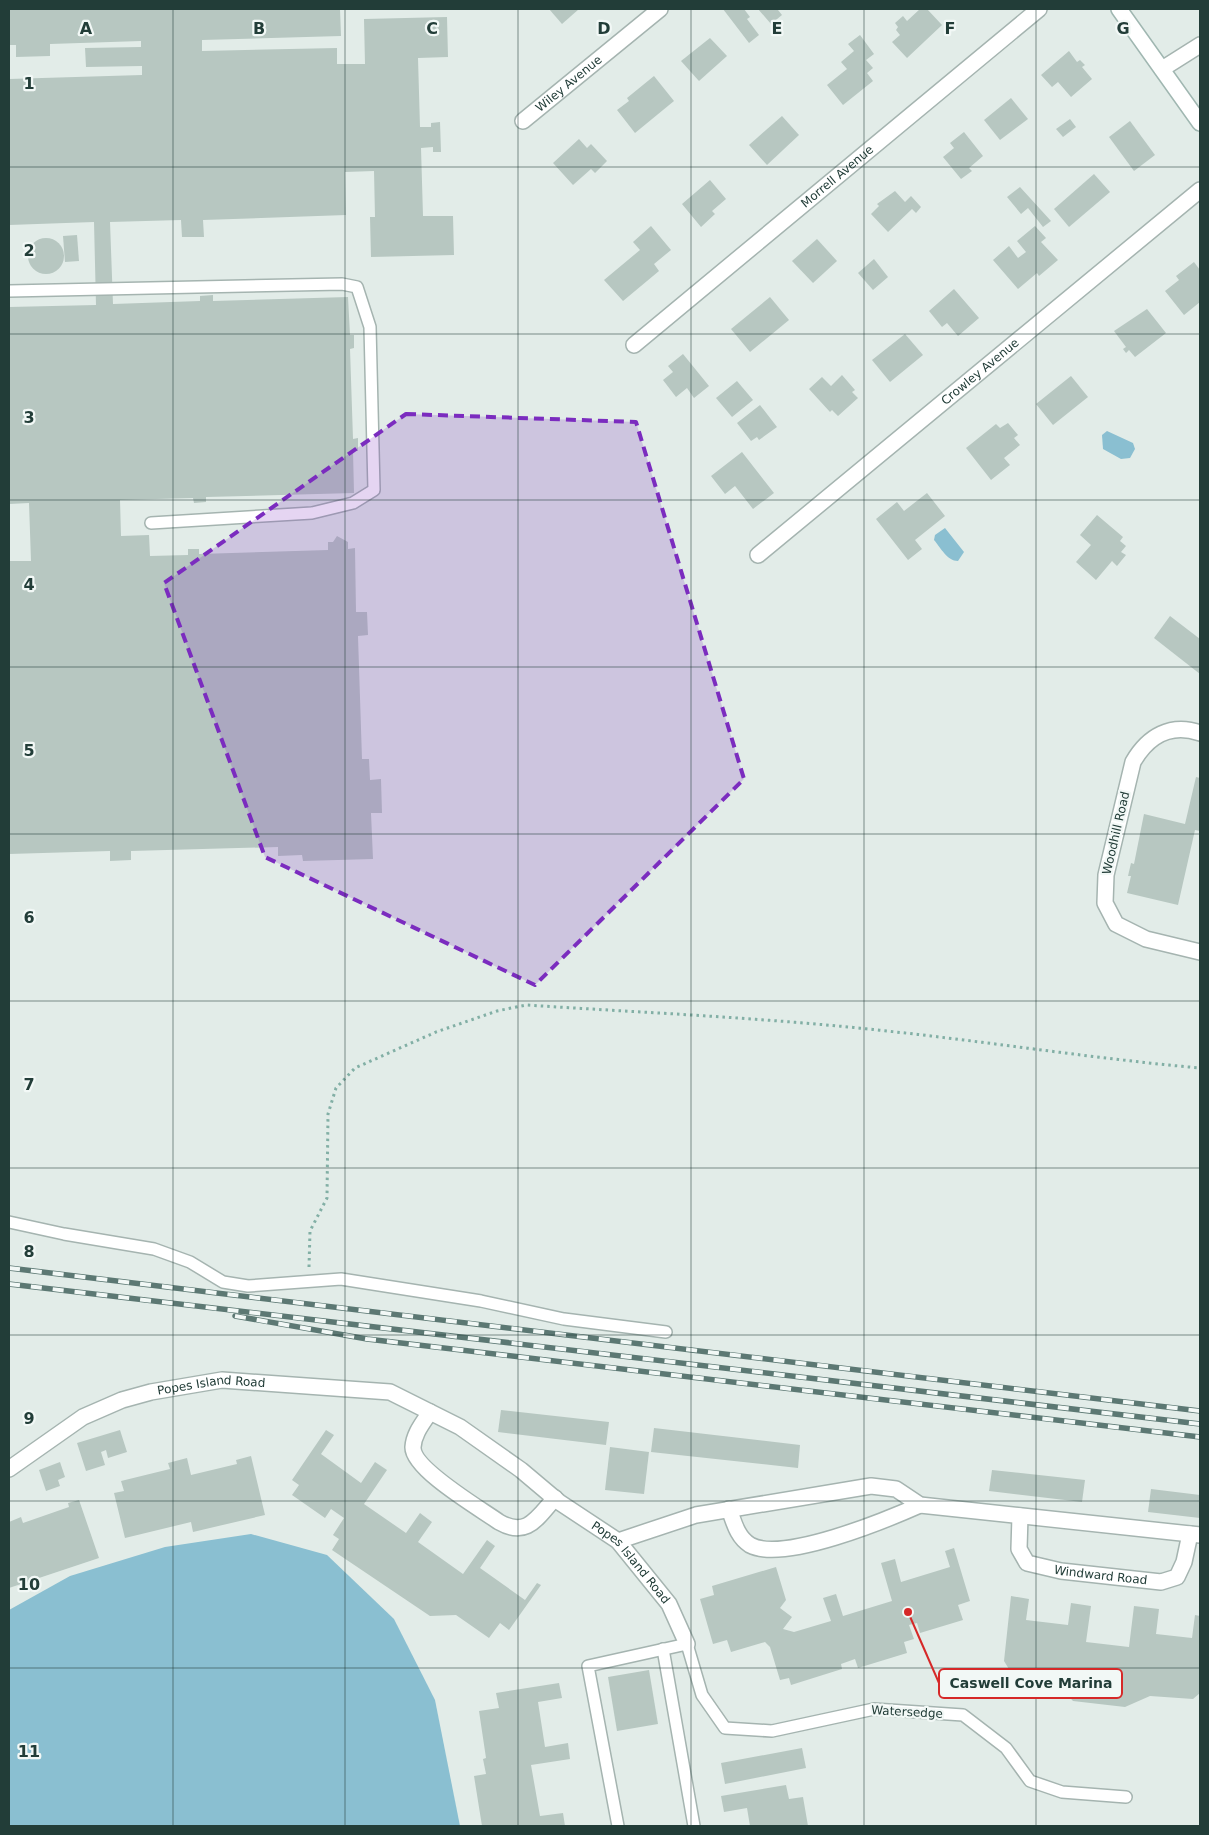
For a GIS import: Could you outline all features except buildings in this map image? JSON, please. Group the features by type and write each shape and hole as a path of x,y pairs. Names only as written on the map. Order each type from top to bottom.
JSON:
{"street":[{"name":"Wiley Avenue","path":"523,122 660,9"},
{"name":"Morrell Avenue","path":"634,345 1039,9"},
{"path":"1120,9 1200,122"},
{"path":"1162,69 1200,45"},
{"name":"Crowley Avenue","path":"758,555 1200,190"},
{"name":"Woodhill Road","path":"1200,733 1178,729 1160,733 1140,749 1133,762 1106,875 1105,903 1116,924 1146,939 1200,952"},
{"name":"Popes Island Road","path":"9,1469 83,1417 122,1400 151,1392 222,1380 390,1392 460,1427 521,1470 555,1498 618,1541 669,1604 687,1644"},
{"path":"430,1412 416,1435 413,1448 417,1459 429,1472 499,1522 510,1528 522,1529 533,1522 555,1498"},
{"name":"Windward Road","path":"618,1541 696,1514 871,1486 896,1488 920,1505"},
{"name":"Windward Road","path":"729,1509 738,1532 749,1544 768,1550 853,1532 920,1505 1195,1535 1178,1577 1161,1582 1061,1571 1027,1562 1019,1550 1020,1516"}],"lane":[{"path":"9,291 342,284 357,287 370,327 374,490 352,503 312,513 151,523"},
{"path":"9,1222 64,1234 154,1249 190,1262 223,1282 248,1286 341,1279 481,1301 564,1319 666,1332"},
{"path":"618,1826 588,1666 687,1644"},
{"name":"Watersedge","path":"687,1644 702,1695 725,1728 772,1731 874,1709 963,1715 1006,1748 1030,1781 1062,1792 1126,1798"},
{"path":"663,1649 694,1826"}],"path":[{"path":"309,1280 310,1231 327,1198 328,1114 336,1088 355,1068 436,1032 497,1011 526,1005 744,1017 895,1032 1132,1062 1200,1068"}],"highlighted area":[{"path":"406,414 636,422 744,779 535,985 265,857 164,583"}],"water":[{"path":"1107,431 1133,443 1135,449 1130,458 1121,459 1103,449 1102,435"},
{"path":"945,528 964,552 958,561 947,556 934,540 935,535"},
{"path":"251,1534 327,1555 394,1619 435,1700 460,1826 9,1826 9,1610 70,1576 165,1547"}],"railway":[{"path":"9,1268 1200,1411"},
{"path":"9,1284 1200,1424"},
{"path":"235,1316 367,1339 1200,1437"}],"place":[{"name":"Caswell Cove Marina","path":"908,1612"}]}
